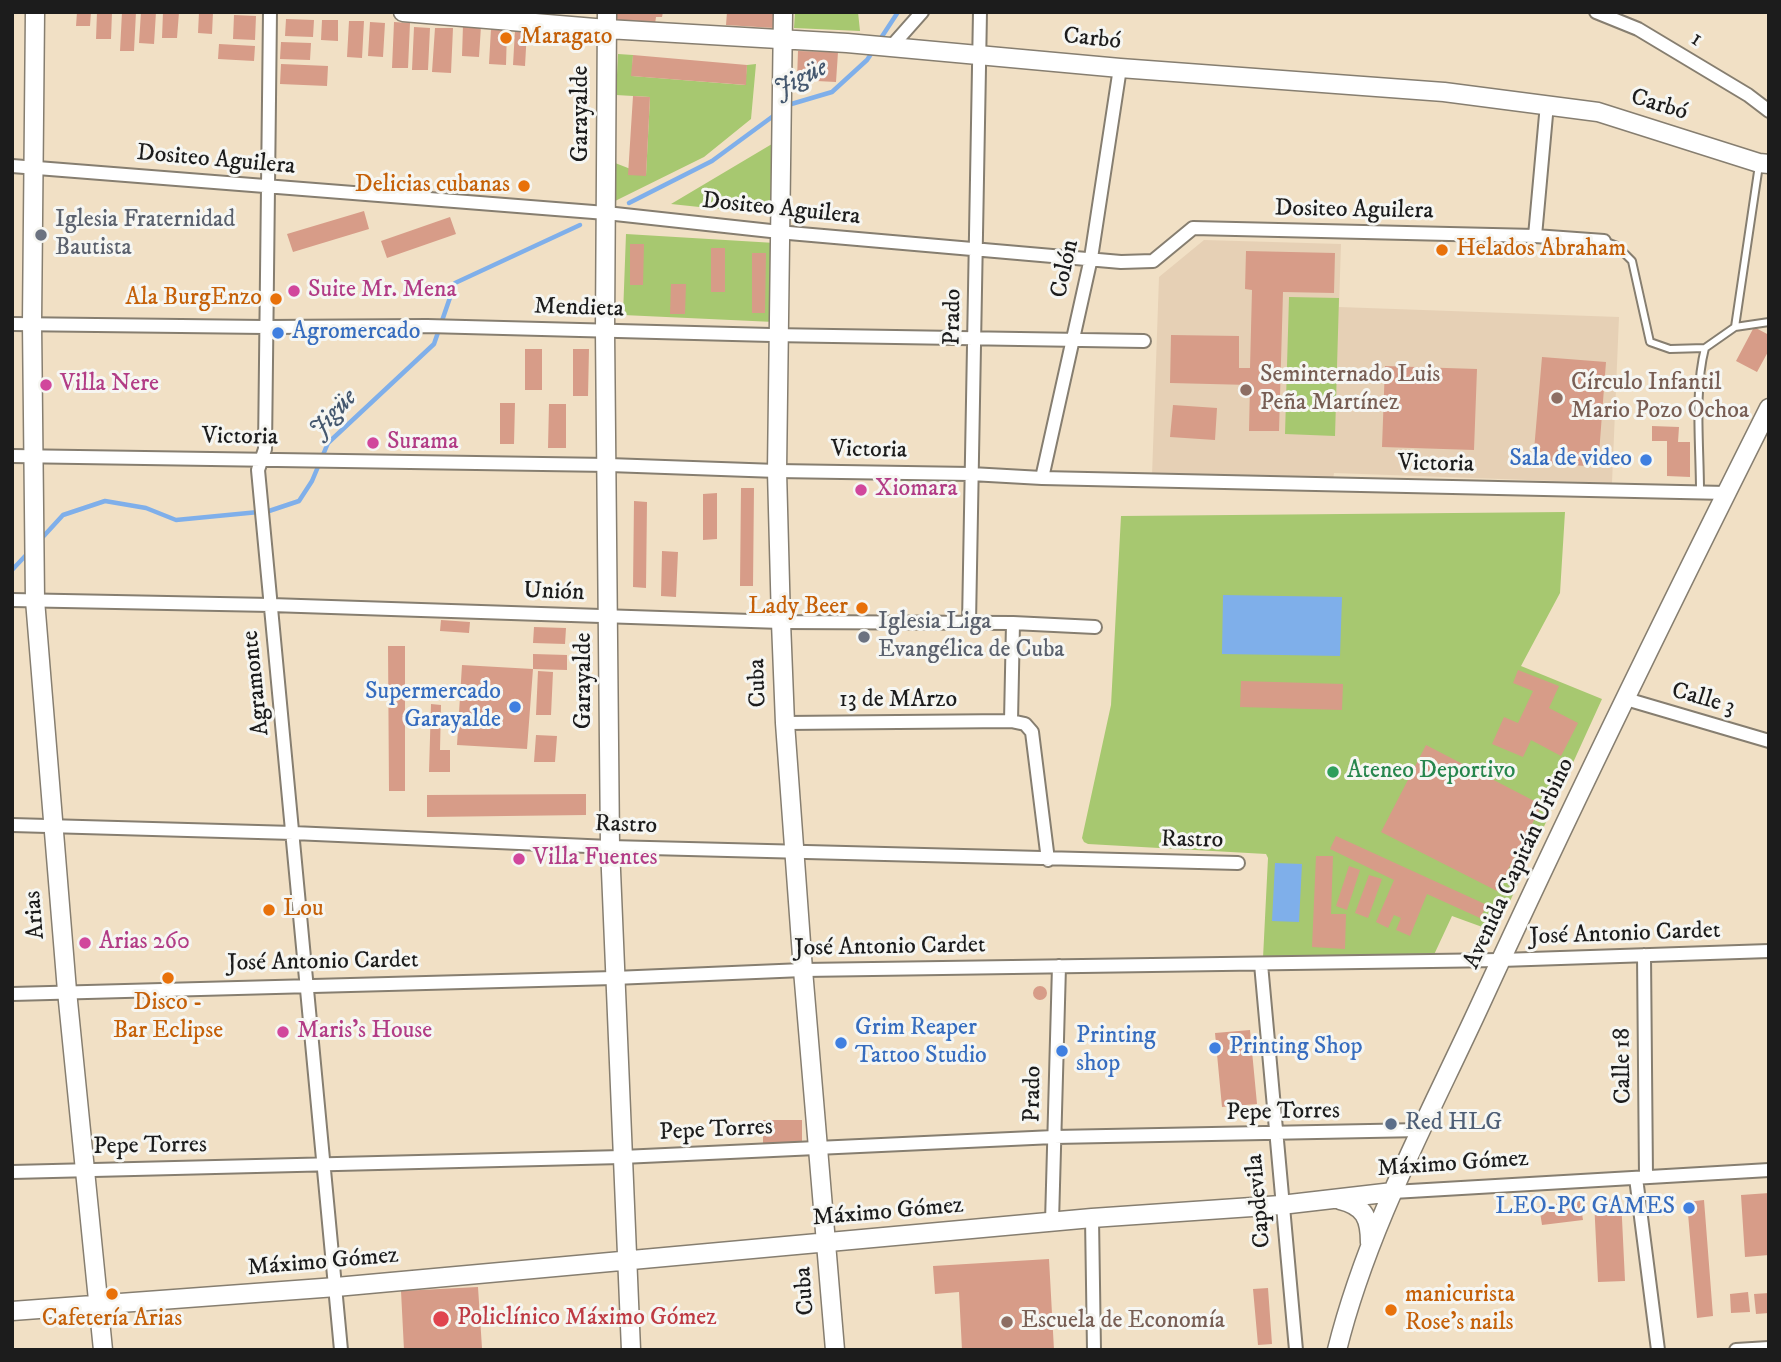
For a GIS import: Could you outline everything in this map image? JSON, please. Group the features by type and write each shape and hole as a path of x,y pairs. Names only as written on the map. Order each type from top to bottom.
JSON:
{"street":[{"name":"Arias","path":"35,12 32,323 35,600 68,991 103,1350"},
{"name":"Agramonte","path":"270,12 265,449 258,470 341,1350"},
{"name":"Carbó","path":"403,12 607,21 782,40 1444,92 1598,112 1764,163"},
{"name":"Cuba","path":"783,12 777,471 781,622 785,723 803,970 835,1350"},
{"path":"891,47 922,12"},
{"name":"Prado","path":"969,623 980,12"},
{"name":"1","path":"1596,12 1638,29 1748,95 1769,111"},
{"name":"Garayalde","path":"607,21 605,331 610,848 631,1350"},
{"name":"Colón","path":"1042,478 1091,258 1120,68"},
{"path":"1535,236 1547,104"},
{"name":"Dositeo Aguilera","path":"12,166 267,184 606,213 781,232 1121,262 1153,261 1193,228 1535,236 1604,241"},
{"name":"Mendieta","path":"12,324 427,326 1144,341"},
{"name":"Avenida Capitán Urbino","path":"1337,1350 1347,1309 1393,1192 1626,699 1769,408"},
{"name":"Victoria","path":"12,456 606,465 1726,493"},
{"name":"Unión","path":"12,600 271,605 781,622 1095,626"},
{"path":"1013,623 1011,721 1025,724 1032,732 1048,860"},
{"name":"Calle 3","path":"1626,699 1769,741"},
{"name":"13 de MArzo","path":"785,723 1011,721"},
{"name":"Rastro","path":"12,825 293,833 610,848 1238,863"},
{"name":"José Antonio Cardet","path":"12,994 614,978 803,970 1501,960 1769,951"},
{"name":"Calle 18","path":"1644,955 1641,1177 1658,1350"},
{"name":"Capdevila","path":"1261,964 1296,1350"},
{"name":"Prado","path":"1052,1222 1059,966"},
{"name":"Pepe Torres","path":"12,1172 622,1157 1054,1137 1276,1135 1422,1130"},
{"name":"Máximo Gómez","path":"12,1311 336,1287 1092,1218 1281,1205 1393,1192 1769,1170"},
{"path":"1335,1199 1359,1207 1370,1224 1370,1250"},
{"path":"1092,1218 1094,1350"},
{"path":"1736,1350 1769,1348"}],"lane":[{"path":"1735,327 1764,163"},
{"name":"Dositeo Aguilera","path":"1604,241 1617,246 1632,261 1650,342 1670,349 1705,348"},
{"path":"1700,491 1698,397 1705,348 1735,327 1769,322"}],"shaded area":[{"path":"1204,240 1341,244 1339,307 1619,317 1612,483 1334,473 1333,481 1152,476 1159,277"}],"green space":[{"path":"795,12 858,12 860,31 794,28"},
{"path":"618,54 633,55 632,76 745,85 747,65 756,64 751,119 704,157 609,204 610,161 646,175 650,97 616,95"},
{"path":"777,141 775,215 671,204"},
{"path":"626,234 775,243 774,322 623,315"},
{"path":"1289,297 1339,298 1335,436 1285,434"},
{"name":"Ateneo Deportivo","path":"1565,512 1560,593 1521,666 1602,699 1496,932 1452,916 1432,959 1263,958 1268,858 1266,854 1084,842 1082,838 1111,705 1121,516"}],"water":[{"path":"1223,595 1342,597 1340,656 1222,654"},
{"path":"1275,863 1302,864 1299,922 1272,921"}],"building":[{"path":"77,12 91,12 90,26 76,26"},
{"path":"97,12 112,12 111,39 96,39"},
{"path":"122,12 136,12 134,51 120,51"},
{"path":"141,12 156,12 154,44 139,43"},
{"path":"163,12 179,12 177,38 162,38"},
{"path":"199,12 213,12 212,34 198,33"},
{"path":"612,12 663,12 662,17 656,17 655,24 611,22"},
{"path":"727,12 775,14 774,28 726,25"},
{"path":"234,15 256,16 255,40 233,39"},
{"path":"286,19 314,20 313,37 285,36"},
{"path":"322,20 338,20 338,41 321,40"},
{"path":"349,21 364,21 362,58 347,57"},
{"path":"370,22 385,23 383,57 368,56"},
{"path":"394,22 410,23 408,68 392,68"},
{"path":"463,25 481,26 479,57 462,56"},
{"path":"414,27 430,28 428,70 412,70"},
{"path":"435,28 453,28 451,73 432,72"},
{"path":"491,29 507,30 506,65 489,64"},
{"path":"515,30 527,30 525,66 513,65"},
{"path":"281,42 311,43 310,60 280,59"},
{"path":"219,44 255,46 254,61 218,59"},
{"path":"798,51 838,52 836,82 797,80"},
{"path":"633,55 747,65 746,85 631,76"},
{"path":"281,64 328,66 327,86 280,84"},
{"path":"633,96 650,97 646,176 628,175"},
{"path":"364,211 369,229 293,252 287,234"},
{"path":"450,217 456,234 387,258 381,241"},
{"path":"630,244 644,244 643,285 630,285"},
{"path":"711,248 725,248 725,292 711,292"},
{"path":"1246,251 1335,253 1334,293 1283,292 1279,431 1249,431 1250,385 1170,383 1171,335 1239,336 1239,368 1250,368 1252,290 1245,289"},
{"path":"752,253 766,253 765,313 752,313"},
{"path":"671,284 686,284 685,314 670,314"},
{"path":"1754,327 1769,335 1769,350 1757,372 1736,361"},
{"path":"525,349 542,349 542,390 525,390"},
{"path":"573,349 589,349 588,396 573,396"},
{"path":"1542,357 1606,362 1598,467 1533,462"},
{"path":"1385,366 1477,369 1474,450 1382,447"},
{"path":"500,403 515,403 514,444 500,444"},
{"path":"549,404 566,404 566,448 548,448"},
{"path":"1173,405 1217,408 1215,440 1170,437"},
{"path":"1652,426 1679,427 1678,442 1690,442 1690,477 1667,476 1667,441 1652,441"},
{"path":"741,488 754,488 753,586 740,586"},
{"path":"717,493 717,539 703,540 703,494"},
{"path":"634,501 647,502 646,588 633,587"},
{"path":"662,551 678,552 676,597 661,596"},
{"path":"441,620 470,622 469,633 440,631"},
{"path":"534,627 566,628 565,644 533,643"},
{"path":"388,646 405,646 405,791 389,791"},
{"path":"533,654 567,655 567,670 533,669"},
{"path":"462,665 533,669 527,749 457,745"},
{"path":"1518,670 1559,686 1549,708 1578,723 1561,756 1531,740 1523,757 1492,744 1504,717 1518,723 1533,691 1513,683"},
{"path":"538,671 553,672 551,715 536,715"},
{"path":"1241,681 1343,684 1342,710 1240,707"},
{"path":"431,704 441,705 440,750 450,750 450,772 429,772"},
{"path":"536,735 557,736 555,762 534,762"},
{"name":"Ateneo Deportivo","path":"1426,745 1542,805 1497,891 1381,832"},
{"path":"586,794 586,815 427,817 427,795"},
{"path":"1336,836 1487,905 1480,918 1427,894 1410,936 1396,930 1401,918 1394,915 1388,928 1376,922 1394,880 1330,849"},
{"path":"1316,856 1333,856 1331,914 1346,914 1345,949 1312,947"},
{"path":"1349,866 1360,870 1347,910 1336,906"},
{"path":"1369,875 1382,879 1368,918 1355,913"},
{"path":"1040,986 1045,988 1045,998 1040,1000 1035,998 1033,993 1035,988"},
{"path":"1250,1030 1257,1104 1222,1107 1215,1033"},
{"path":"763,1120 802,1120 802,1143 763,1143"},
{"path":"1769,1193 1769,1255 1745,1257 1741,1195"},
{"path":"1621,1198 1625,1281 1598,1282 1594,1200"},
{"path":"1704,1200 1713,1316 1697,1318 1687,1202"},
{"path":"1580,1201 1583,1220 1542,1225 1539,1206"},
{"name":"Escuela de Economía","path":"1049,1259 1054,1350 962,1350 959,1292 935,1294 933,1266"},
{"name":"Policlínico Máximo Gómez","path":"478,1287 482,1348 404,1350 401,1291"},
{"path":"1268,1288 1272,1344 1258,1345 1253,1289"},
{"path":"1748,1292 1750,1312 1731,1313 1730,1294"},
{"path":"1769,1293 1769,1313 1756,1314 1754,1294"}],"waterway":[{"name":"Jigüe","path":"879,41 898,12"},
{"name":"Jigüe","path":"788,105 832,92 867,60 873,51"},
{"name":"Jigüe","path":"629,203 712,161 776,114"},
{"name":"Jigüe","path":"41,539 63,515 105,501 146,508 176,520 269,511 299,501 312,481 328,443 434,344 455,283 580,225"},
{"name":"Jigüe","path":"12,570 28,553"}],"place":[{"name":"Maragato","path":"506,38"},
{"name":"Delicias cubanas","path":"524,186"},
{"name":"Iglesia Fraternidad Bautista","path":"41,235"},
{"name":"Helados Abraham","path":"1442,250"},
{"name":"Suite Mr. Mena","path":"294,291"},
{"name":"Ala BurgEnzo","path":"276,299"},
{"name":"Agromercado","path":"278,333"},
{"name":"Villa Nere","path":"46,385"},
{"name":"Seminternado Luis Peña Martínez","path":"1246,390"},
{"name":"Círculo Infantil Mario Pozo Ochoa","path":"1557,398"},
{"name":"Surama","path":"373,443"},
{"name":"Sala de video","path":"1646,460"},
{"name":"Xiomara","path":"861,490"},
{"name":"Lady Beer","path":"862,608"},
{"name":"Iglesia Liga Evangélica de Cuba","path":"864,637"},
{"name":"Supermercado Garayalde","path":"515,707"},
{"name":"Ateneo Deportivo","path":"1333,772"},
{"name":"Villa Fuentes","path":"519,859"},
{"name":"Lou","path":"269,910"},
{"name":"Arias 260","path":"85,943"},
{"name":"Disco - Bar Eclipse","path":"168,978"},
{"name":"Maris's House","path":"283,1032"},
{"name":"Grim Reaper Tattoo Studio","path":"841,1043"},
{"name":"Printing Shop","path":"1215,1048"},
{"name":"Printing shop","path":"1062,1051"},
{"name":"Red HLG","path":"1391,1124"},
{"name":"LEO-PC GAMES","path":"1689,1208"},
{"name":"Cafetería Arias","path":"112,1294"},
{"name":"manicurista Rose's nails","path":"1391,1310"},
{"name":"Policlínico Máximo Gómez","path":"441,1319"},
{"name":"Escuela de Economía","path":"1007,1322"}]}
